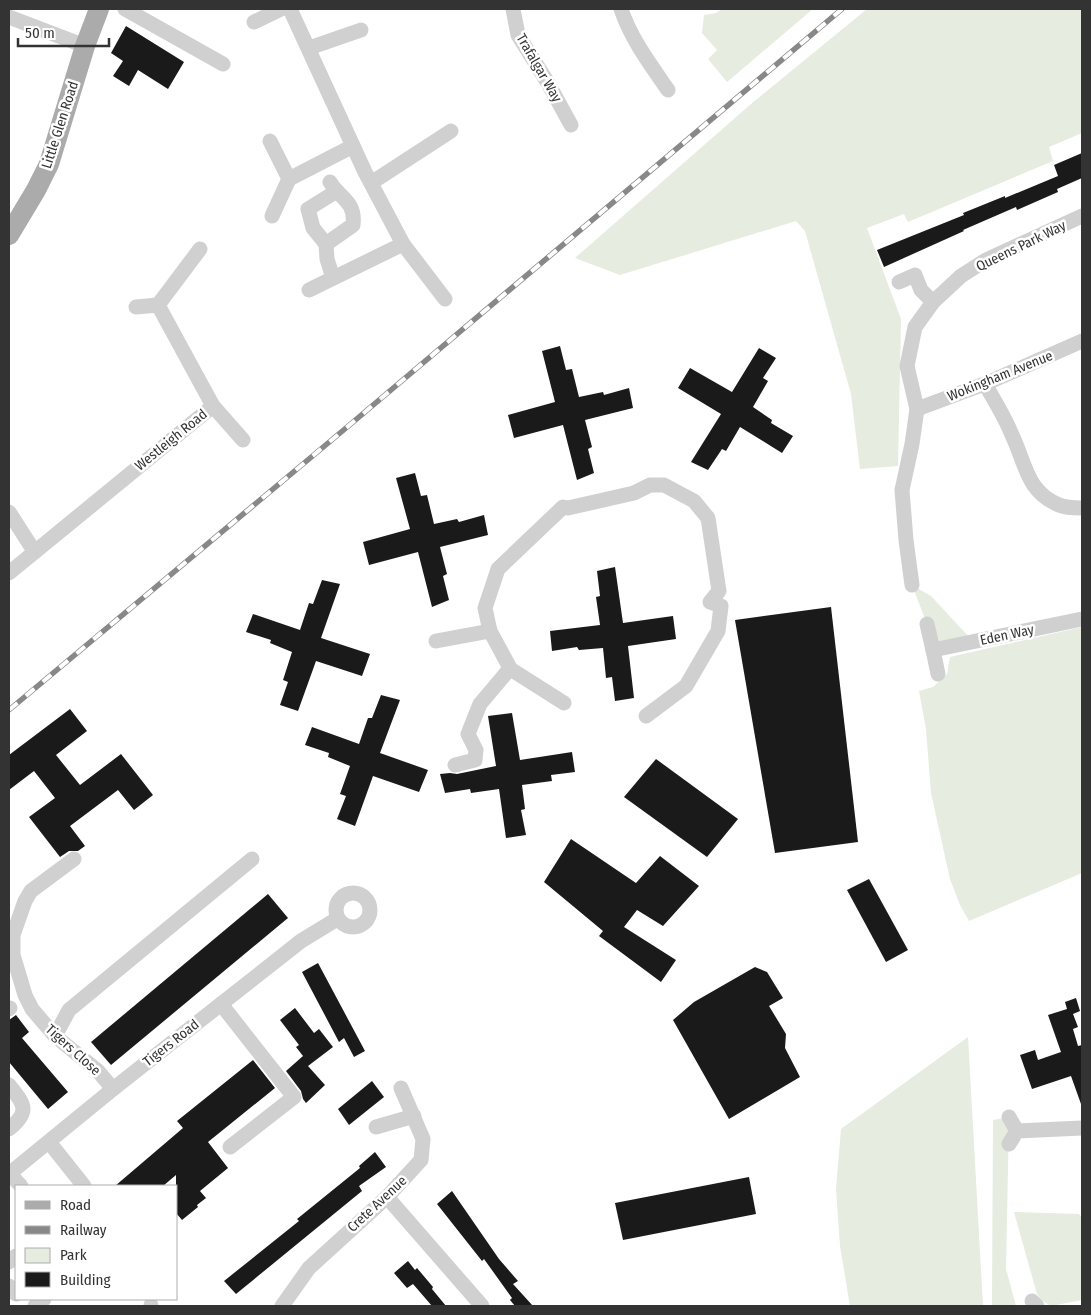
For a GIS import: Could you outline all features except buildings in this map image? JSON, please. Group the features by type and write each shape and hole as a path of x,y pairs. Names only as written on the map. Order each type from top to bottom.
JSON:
{"main road":[{"name":"Little Glen Road","path":"9,235 36,190 48,164 85,46 99,9"}],"street":[{"path":"125,9 223,64"},
{"path":"254,22 281,9"},
{"path":"290,9 353,146 403,244 445,299"},
{"name":"Trafalgar Way","path":"513,9 518,35 571,125"},
{"path":"621,9 635,40 668,90"},
{"path":"11,15 85,46"},
{"path":"308,48 361,30"},
{"path":"371,183 451,131"},
{"path":"270,141 289,179"},
{"path":"272,216 289,179 353,146"},
{"path":"326,244 353,225 354,213 345,198 333,186 308,209 313,228 326,244 327,259 333,278"},
{"name":"Queens Park Way","path":"912,585 902,490 912,444 916,408 907,366 915,327 933,302 961,276 986,260 1082,216"},
{"path":"309,290 403,244"},
{"path":"136,307 158,305 200,249"},
{"path":"899,282 915,275 921,290 933,302"},
{"name":"Westleigh Road","path":"9,573 213,406 158,305"},
{"name":"Wokingham Avenue","path":"916,408 986,384 1082,341"},
{"path":"986,384 1013,435 1028,477 1034,488 1044,497 1061,506 1082,508"},
{"path":"213,406 243,440"},
{"path":"456,765 476,760 476,750 468,734 480,704 510,668 490,631 485,608 498,569 564,506 568,508 634,493 650,485 664,486 694,501 708,518 719,591 710,602 721,606 718,631 686,686 646,716"},
{"path":"9,512 34,551"},
{"name":"Eden Way","path":"933,650 1082,619"},
{"path":"927,624 938,674"},
{"path":"436,641 490,631"},
{"path":"507,672 512,670 564,703"},
{"name":"Tigers Close","path":"74,859 31,891 19,916 11,946 17,973 32,1010 55,1036 98,1071 113,1089"},
{"path":"55,1036 69,1010 252,859"},
{"name":"Tigers Road","path":"11,1169 49,1142 113,1089 301,941 337,919"},
{"path":"221,1004 294,1097 230,1147"},
{"path":"9,1085 23,1102 24,1110 20,1119 9,1129"},
{"name":"Crete Avenue","path":"282,1306 309,1268 387,1197 421,1160 423,1139 401,1088"},
{"path":"376,1127 414,1116"},
{"path":"1009,1117 1013,1137 1082,1128"},
{"path":"49,1142 83,1185"},
{"path":"11,1169 20,1185"},
{"path":"387,1197 482,1306"}],"green space":[{"path":"722,9 813,9 727,82 708,59 717,50 702,33 704,15 716,13"},
{"path":"867,9 1082,9 1082,133 1049,147 1053,161 908,222 904,214 867,228 901,319 898,466 860,469 851,394 805,231 796,221 620,275 575,258 751,104"},
{"path":"912,585 931,596 970,638 933,650 927,624"},
{"path":"1082,627 1082,873 969,921 960,905 950,879 931,793 926,729 919,691 933,687 947,674 950,657"},
{"path":"968,1037 983,1306 850,1306 840,1246 836,1189 841,1129"},
{"path":"1009,1117 1006,1269 1016,1306 992,1306 993,1120"},
{"path":"1014,1212 1079,1214 1081,1217 1082,1300 1051,1306 1041,1300 1037,1294"}],"railway":[{"path":"9,710 842,9"}]}
